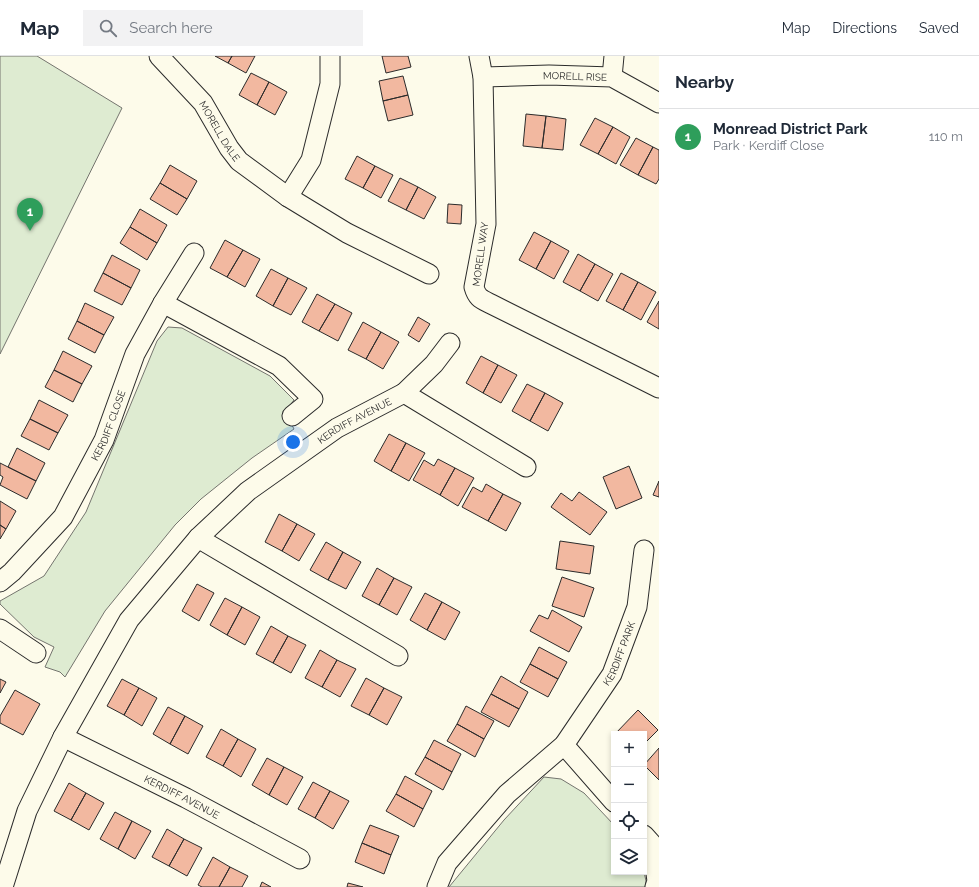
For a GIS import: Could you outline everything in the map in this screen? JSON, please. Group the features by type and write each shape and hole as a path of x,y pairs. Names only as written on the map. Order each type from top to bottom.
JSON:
{"street":[{"name":"MORELL DALE","path":"159,56 203,103 229,148 239,161 288,197 347,233 429,274"},
{"path":"288,197 311,160 330,84 330,56"},
{"name":"MORELL WAY","path":"479,56 483,77 486,224 474,287 476,294 482,300 659,388"},
{"path":"612,77 614,56"},
{"name":"MORELL RISE","path":"483,77 549,75 612,77 659,103"},
{"name":"KERDIFF CLOSE","path":"0,582 12,572 63,517 104,440 135,354 163,303 194,253"},
{"path":"163,303 279,366 313,399 292,416"},
{"name":"KERDIFF AVENUE","path":"3,887 28,811 62,737 129,620 198,538 248,491 337,428 404,393 434,364 450,342"},
{"path":"404,393 526,467"},
{"path":"198,538 398,656"},
{"name":"KERDIFF PARK","path":"437,887 447,863 507,794 564,745 612,674 637,607 644,550"},
{"path":"0,628 36,653"},
{"name":"KERDIFF AVENUE","path":"62,737 186,798 300,859"},
{"path":"564,745 611,799"},
{"path":"647,838 652,844 657,881 655,887"}],"green space":[{"path":"0,56 37,56 122,108 0,354"},
{"path":"168,327 182,328 270,376 294,400 285,412 294,429 252,458 201,499 175,525 105,611 65,677 60,672 45,667 54,647 34,637 0,604 0,601 44,576 86,512 157,341"},
{"path":"544,777 561,779 584,793 611,822 611,875 645,875 645,887 449,887 504,820"}],"building":[{"path":"215,56 232,56 228,63"},
{"path":"232,56 255,56 246,73 228,63"},
{"path":"382,56 408,56 411,67 386,73"},
{"path":"251,73 269,82 257,105 239,95"},
{"path":"403,76 408,95 383,101 379,81"},
{"path":"269,82 287,92 275,115 257,105"},
{"path":"408,95 413,115 388,121 383,101"},
{"path":"526,114 546,116 542,148 523,146"},
{"path":"546,116 566,119 563,150 542,148"},
{"path":"595,118 613,127 598,154 580,145"},
{"path":"613,127 630,137 616,164 598,154"},
{"path":"636,138 653,147 638,175 620,165"},
{"path":"653,147 659,150 659,179 656,184 638,175"},
{"path":"357,156 375,166 363,188 345,179"},
{"path":"170,165 197,181 187,199 160,183"},
{"path":"375,166 393,175 381,198 363,188"},
{"path":"400,178 418,187 406,210 388,201"},
{"path":"160,183 187,199 177,215 150,199"},
{"path":"418,187 436,197 424,219 406,210"},
{"path":"448,204 462,205 461,224 447,223"},
{"path":"140,209 167,225 157,243 130,227"},
{"path":"130,227 157,243 147,260 120,243"},
{"path":"534,232 551,241 536,269 519,260"},
{"path":"225,240 243,250 227,277 210,268"},
{"path":"551,241 569,251 554,279 536,269"},
{"path":"243,250 260,259 245,287 227,277"},
{"path":"578,254 595,264 580,291 563,282"},
{"path":"112,255 140,270 131,288 103,273"},
{"path":"595,264 613,274 598,301 580,291"},
{"path":"271,269 288,278 273,306 256,296"},
{"path":"103,273 131,288 122,305 94,291"},
{"path":"621,273 638,282 623,310 606,301"},
{"path":"288,278 307,288 291,315 273,306"},
{"path":"638,282 656,292 641,320 623,310"},
{"path":"317,294 335,304 319,331 302,322"},
{"path":"659,301 659,329 647,322"},
{"path":"85,303 114,317 104,335 77,321"},
{"path":"335,304 352,313 338,341 319,331"},
{"path":"418,317 430,324 419,342 408,335"},
{"path":"77,321 104,335 95,353 68,339"},
{"path":"363,322 381,332 366,359 348,350"},
{"path":"381,332 399,342 383,369 366,359"},
{"path":"63,351 92,366 82,384 54,370"},
{"path":"481,356 498,365 483,393 466,383"},
{"path":"498,365 517,375 501,403 483,393"},
{"path":"54,370 82,384 73,402 45,387"},
{"path":"527,384 545,393 530,421 512,411"},
{"path":"545,393 563,403 548,431 530,421"},
{"path":"39,400 68,415 58,433 30,419"},
{"path":"30,419 58,433 49,450 21,436"},
{"path":"389,434 406,443 391,471 374,461"},
{"path":"406,443 425,453 409,481 391,471"},
{"path":"17,448 45,463 36,481 8,467"},
{"path":"438,459 455,468 440,495 413,480 424,460 434,466"},
{"path":"0,463 36,481 27,499 0,485 3,477 0,475"},
{"path":"629,466 642,498 616,509 603,477"},
{"path":"455,468 474,478 458,506 440,495"},
{"path":"659,481 659,497 653,495"},
{"path":"486,484 503,494 488,521 462,507 473,487 482,492"},
{"path":"579,492 607,512 590,535 551,507 561,493 572,501"},
{"path":"503,494 521,503 506,531 488,521"},
{"path":"0,501 16,511 6,529 0,525"},
{"path":"279,514 297,524 282,551 265,542"},
{"path":"297,524 315,534 299,561 282,551"},
{"path":"0,525 6,529 0,539"},
{"path":"560,541 594,546 590,574 556,569"},
{"path":"326,542 343,552 328,580 310,570"},
{"path":"343,552 361,562 346,589 328,580"},
{"path":"377,568 394,578 379,605 362,596"},
{"path":"562,577 594,588 584,617 552,606"},
{"path":"394,578 412,587 397,615 379,605"},
{"path":"197,584 214,593 199,621 182,611"},
{"path":"425,593 442,602 427,630 410,620"},
{"path":"225,598 242,607 227,635 210,625"},
{"path":"442,602 460,612 445,640 427,630"},
{"path":"242,607 260,617 245,645 227,635"},
{"path":"552,610 582,627 569,652 530,631 539,615 548,619"},
{"path":"271,626 288,636 273,663 256,654"},
{"path":"288,636 306,645 291,673 273,663"},
{"path":"539,647 567,662 558,679 530,664"},
{"path":"320,650 337,660 322,687 305,678"},
{"path":"337,660 356,669 340,697 322,687"},
{"path":"530,664 558,679 548,697 520,682"},
{"path":"501,676 528,692 519,709 491,694"},
{"path":"366,678 384,688 369,715 351,706"},
{"path":"0,679 6,682 0,693"},
{"path":"122,679 139,688 124,715 107,706"},
{"path":"139,688 157,698 142,726 124,715"},
{"path":"384,688 402,697 387,725 369,715"},
{"path":"15,690 40,704 23,735 0,723 0,716"},
{"path":"491,694 519,709 509,727 481,712"},
{"path":"466,706 494,721 484,739 457,724"},
{"path":"168,707 185,716 170,744 153,734"},
{"path":"638,710 658,730 647,741 647,731 618,731"},
{"path":"185,716 203,726 188,754 170,744"},
{"path":"457,724 484,739 475,757 447,741"},
{"path":"221,729 238,739 223,766 206,757"},
{"path":"238,739 256,749 241,777 223,766"},
{"path":"434,740 461,754 452,772 425,757"},
{"path":"659,748 659,780 647,768 647,762"},
{"path":"425,757 452,772 443,790 415,774"},
{"path":"267,758 284,767 269,795 252,785"},
{"path":"284,767 303,777 287,805 269,795"},
{"path":"405,776 432,791 423,809 396,794"},
{"path":"313,782 330,791 315,818 298,809"},
{"path":"69,783 86,793 71,820 54,811"},
{"path":"330,791 349,801 333,829 315,818"},
{"path":"86,793 104,803 89,830 71,820"},
{"path":"396,794 423,809 414,827 386,811"},
{"path":"115,812 132,821 118,849 100,839"},
{"path":"132,821 151,831 135,859 118,849"},
{"path":"370,825 399,836 391,855 362,843"},
{"path":"167,829 184,839 169,866 152,857"},
{"path":"184,839 202,848 187,876 169,866"},
{"path":"362,843 391,855 384,874 355,862"},
{"path":"213,857 230,867 219,887 202,887 198,885"},
{"path":"230,867 248,876 242,887 219,887"},
{"path":"262,882 271,887 260,887"},
{"path":"348,883 363,887 347,887"}],"place":[{"name":"Monread District Park","path":"30,231"}]}
